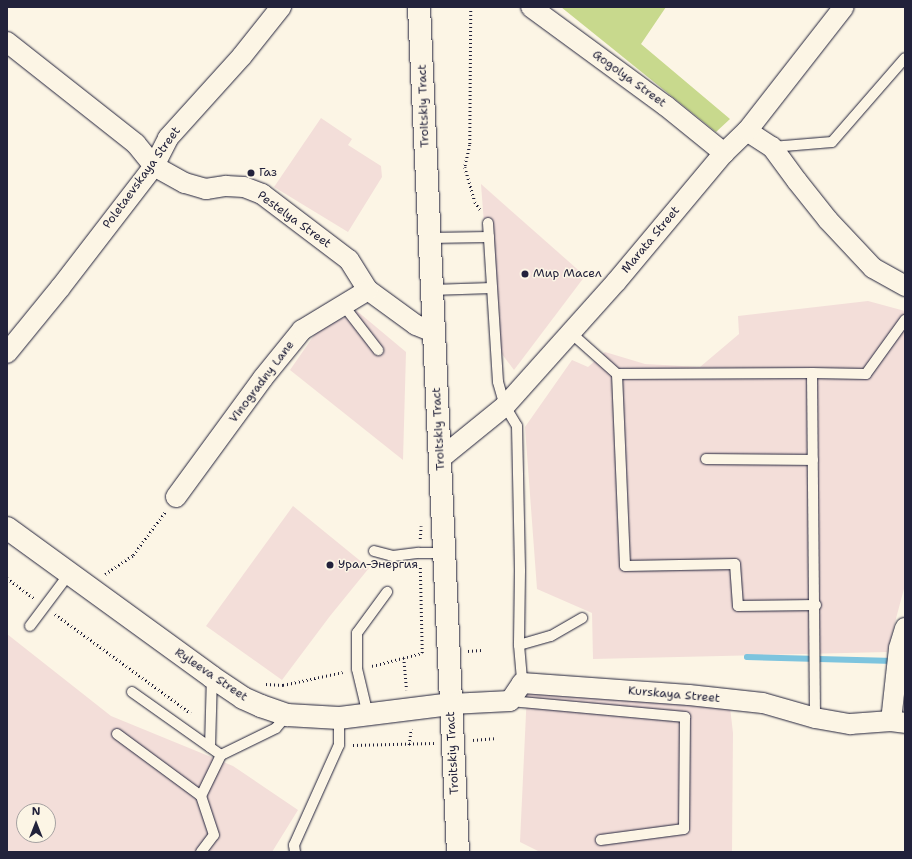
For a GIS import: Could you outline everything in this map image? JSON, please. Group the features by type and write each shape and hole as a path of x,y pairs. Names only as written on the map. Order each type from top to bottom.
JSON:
{"main road":[{"name":"Troitskiy Tract","path":"420,7 433,332 441,458 452,742 458,852"},
{"name":"Ryleeva Street","path":"7,528 212,677 243,698 261,706 287,715 338,718 451,704"}],"street":[{"name":"Poletaevskaya Street","path":"7,353 60,288 154,166 168,138 242,56 282,7"},
{"name":"Gogolya Street","path":"531,7 666,106 724,153"},
{"name":"Marata Street","path":"441,458 505,406 622,276 724,153 747,131 844,7"},
{"name":"Pestelya Street","path":"7,42 136,144 154,166 185,183 206,189 226,186 244,187 262,194 349,260 368,290 416,325 433,332"},
{"path":"747,131 772,147 828,220 873,268 905,286"},
{"name":"Vinogradny Lane","path":"176,497 263,378 302,330 344,306 368,290"},
{"path":"898,722 899,648 905,628"},
{"path":"451,704 510,701 522,683"},
{"name":"Kurskaya Street","path":"522,683 675,694 763,703 815,718 850,724 898,722"}],"lane":[{"path":"772,147 832,142 905,58"},
{"path":"488,223 498,382 505,406 517,426 520,571 519,645 522,683"},
{"path":"429,238 489,237"},
{"path":"432,290 492,288"},
{"path":"344,306 378,350"},
{"path":"571,333 617,374 866,374 905,320"},
{"path":"812,373 816,605 815,718"},
{"path":"617,374 625,566 735,564 738,606 816,605"},
{"path":"706,459 813,460"},
{"path":"374,551 394,556 419,553 445,553"},
{"path":"30,626 70,574"},
{"path":"368,715 357,669 357,633 388,592"},
{"path":"519,645 551,636 582,618"},
{"path":"210,747 212,677"},
{"path":"132,692 221,755"},
{"path":"510,701 685,717 684,829 601,840"},
{"path":"201,796 221,755 276,728 287,715"},
{"path":"295,852 294,845 339,745 338,718"},
{"path":"117,734 201,796 214,835 201,852"}],"path":[{"path":"471,7 470,145 465,167 475,202 488,223"},
{"path":"104,575 133,555 176,497"},
{"path":"260,684 283,685 422,653 419,553 421,521"},
{"path":"7,578 191,713"},
{"path":"339,745 409,745 494,738"}],"shaded area":[{"path":"321,118 352,139 348,145 381,166 382,177 348,232 274,187"},
{"path":"481,184 585,276 514,370 493,342"},
{"path":"868,301 905,311 905,585 887,652 593,659 592,613 537,589 525,427 572,360 588,367 605,352 645,364 700,367 739,334 738,316"},
{"path":"357,311 406,352 403,460 290,370 317,331"},
{"path":"293,506 369,568 330,616 282,680 206,626"},
{"path":"7,634 111,716 233,766 298,810 272,852 7,852"},
{"path":"527,692 730,707 733,733 732,852 540,852 520,842"}],"green space":[{"path":"561,7 666,7 641,44 730,119 716,132"}],"waterway":[{"path":"747,657 894,661"}],"place":[{"name":"Газ","path":"251,173"},
{"name":"Мир Масел","path":"525,274"},
{"name":"Урал-Энергия","path":"330,565"}]}
